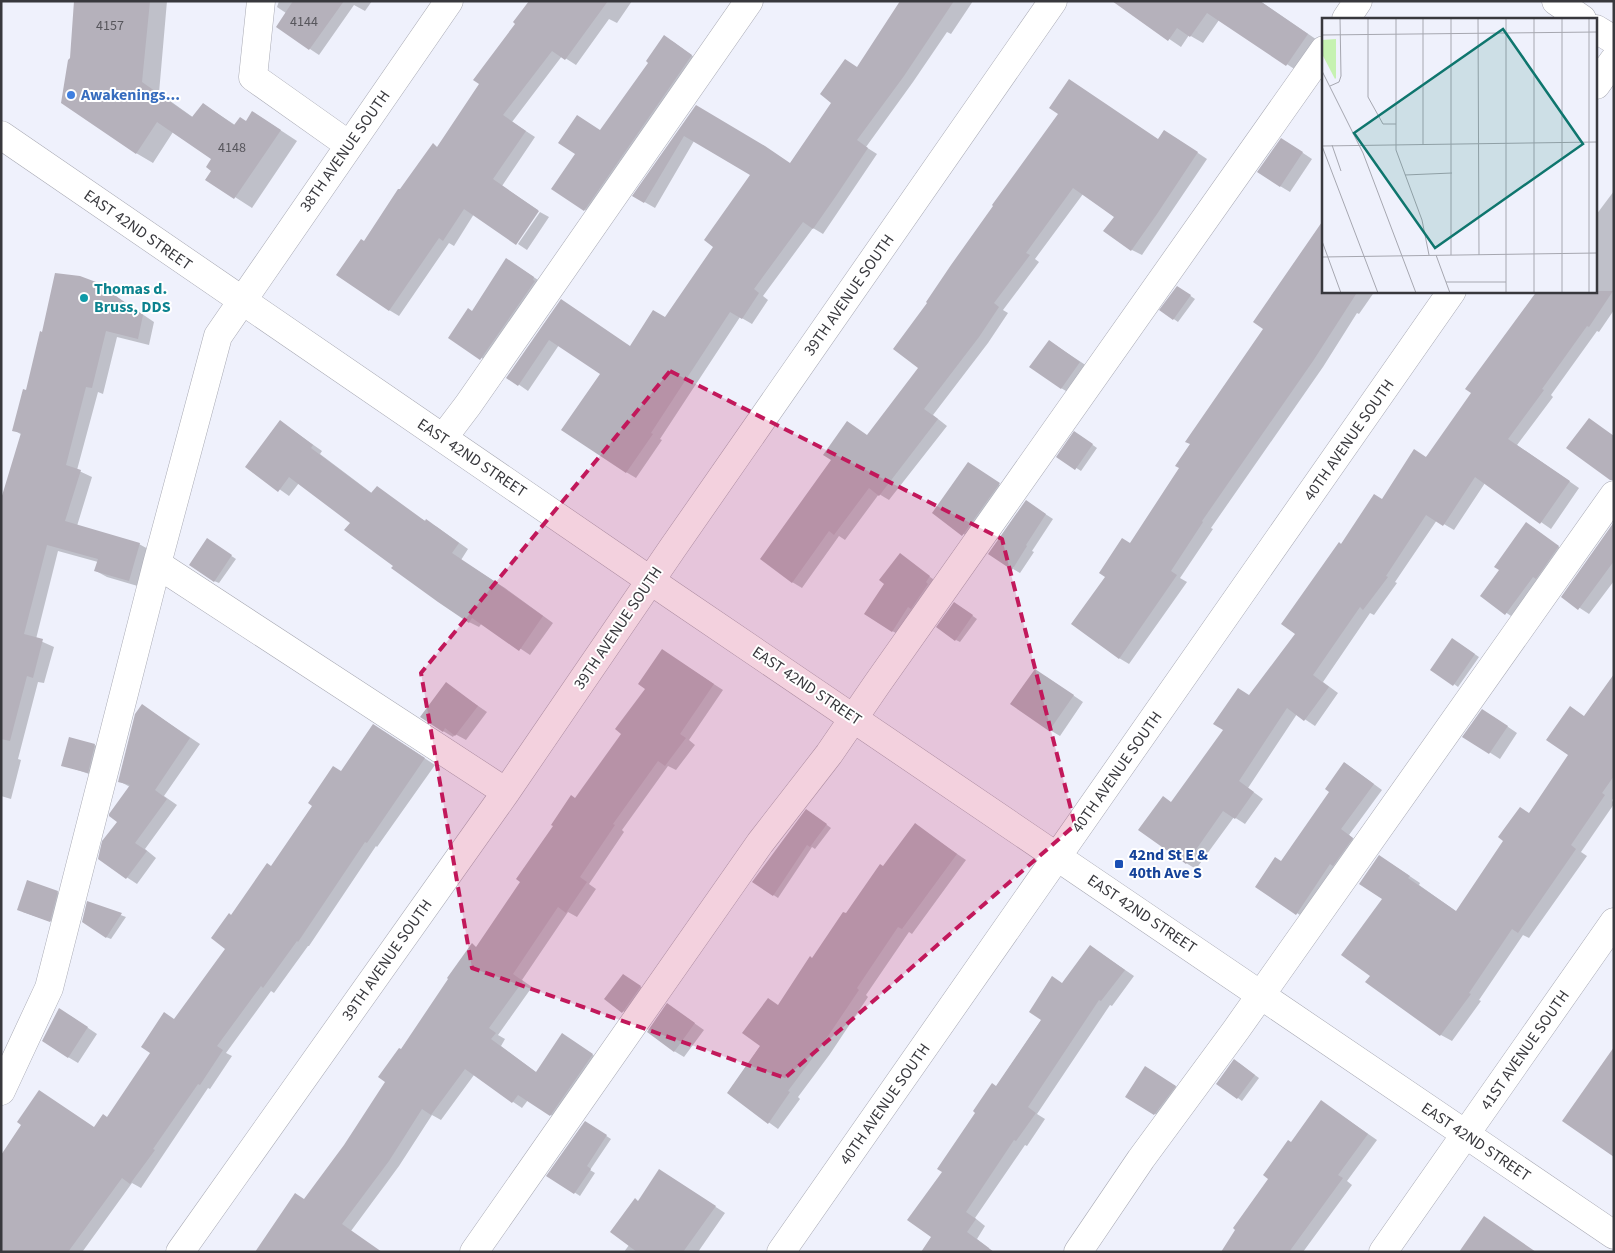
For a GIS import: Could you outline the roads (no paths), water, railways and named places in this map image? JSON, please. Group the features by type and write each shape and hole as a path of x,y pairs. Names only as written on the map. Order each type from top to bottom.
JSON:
{"street":[{"path":"261,1 253,77 349,145"},
{"name":"38TH AVENUE SOUTH","path":"1,1091 49,988 157,564 218,336 449,1"},
{"path":"443,438 468,405 749,1"},
{"name":"39TH AVENUE SOUTH","path":"180,1252 506,792 1053,1"},
{"path":"1347,18 1358,1"},
{"path":"1556,1 1581,18"},
{"path":"1598,29 1614,40"},
{"path":"474,1252 760,843 854,719 1322,53"},
{"path":"1598,82 1614,60"},
{"name":"EAST 42ND STREET","path":"1,135 242,302 1057,858 1614,1235"},
{"name":"40TH AVENUE SOUTH","path":"781,1252 1451,292"},
{"path":"1078,1252 1141,1159 1236,1030 1614,495"},
{"path":"157,564 506,792"},
{"name":"41ST AVENUE SOUTH","path":"1383,1252 1614,922"}],"place":[{"name":"Awakenings...","path":"71,95"},
{"name":"Thomas d. Bruss, DDS","path":"84,298"},
{"name":"42nd St E & 40th Ave S","path":"1119,864"}]}
